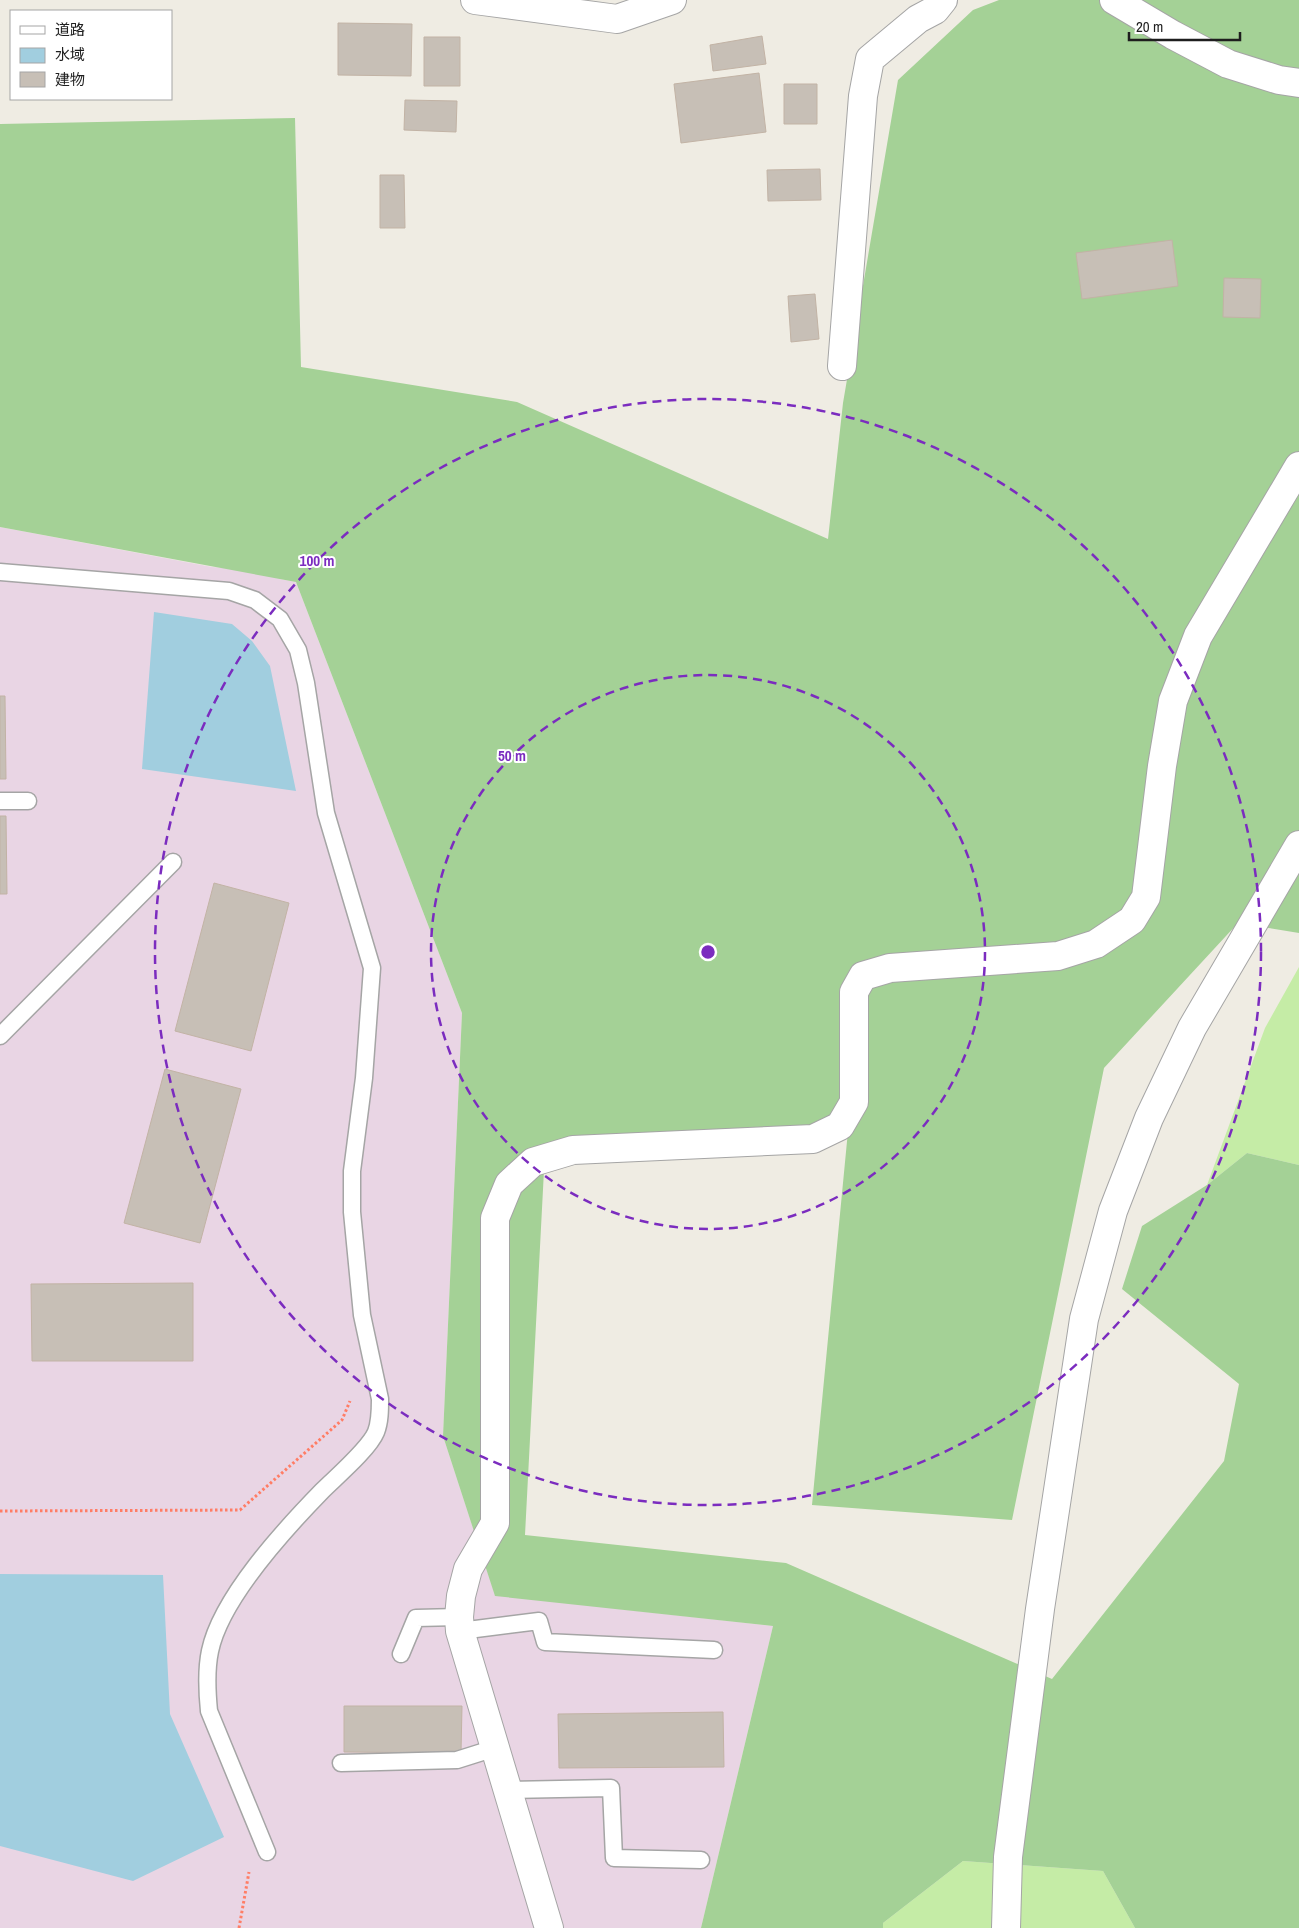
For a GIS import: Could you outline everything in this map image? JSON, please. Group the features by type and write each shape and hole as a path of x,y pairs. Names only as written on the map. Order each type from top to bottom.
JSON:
{"street":[{"path":"475,0 617,19 672,0"},
{"path":"842,366 863,96 870,59 918,19 935,10 943,0"},
{"path":"1114,0 1173,35 1228,64 1279,80 1299,83"},
{"path":"549,1928 459,1624 461,1596 468,1569 495,1523 495,1218 509,1184 534,1162 573,1150 812,1139 840,1126 854,1102 854,992 863,976 890,968 1058,956 1096,944 1132,920 1146,896 1162,766 1173,701 1198,636 1299,466"},
{"path":"1006,1928 1008,1857 1040,1609 1084,1320 1114,1211 1149,1118 1192,1028 1299,845"}],"lane":[{"path":"0,572 228,591 255,600 280,618 298,650 306,683 326,813 372,968 364,1078 352,1171 352,1212 362,1314 380,1399 380,1413 376,1433 364,1449 298,1516 246,1579 221,1618 210,1650 207,1687 209,1711 267,1852"},
{"path":"0,801 28,801"},
{"path":"0,1036 173,862"},
{"path":"400,1654 416,1618 459,1624 538,1621 545,1642 714,1650"},
{"path":"341,1763 457,1760 495,1748"},
{"path":"508,1790 611,1788 614,1858 701,1860"}],"path":[{"path":"0,1511 240,1510 342,1420 349,1407 351,1397"},
{"path":"240,1928 250,1867 267,1852"}],"shaded area":[{"path":"0,527 212,567 275,572 280,579 296,582 462,1013 443,1436 495,1595 773,1626 701,1928 0,1928"}],"green space":[{"path":"999,0 1299,0 1299,933 1238,923 1104,1068 1012,1520 812,1505 848,1131 545,1151 525,1535 786,1563 1052,1679 1224,1461 1239,1384 1122,1289 1142,1226 1207,1185 1247,1153 1299,1165 1299,1928 1135,1928 1103,1871 963,1861 883,1923 883,1928 701,1928 773,1626 495,1596 443,1436 462,1013 296,582 0,527 0,124 295,118 301,367 517,402 828,539 843,403 898,80 973,10"},
{"path":"1299,967 1299,1165 1247,1153 1207,1185 1265,1028"},
{"path":"963,1861 1103,1871 1135,1928 883,1928 883,1923"}],"water":[{"path":"154,612 232,624 252,641 270,666 296,791 142,769"},
{"path":"0,1574 163,1575 170,1714 224,1837 133,1881 0,1846"}],"building":[{"path":"338,23 412,24 411,76 338,75"},
{"path":"762,36 766,64 713,71 710,45"},
{"path":"424,37 460,37 460,86 424,86"},
{"path":"759,73 766,132 681,143 674,84"},
{"path":"784,84 817,84 817,124 784,124"},
{"path":"405,100 457,101 456,132 404,130"},
{"path":"820,169 821,200 768,201 767,170"},
{"path":"380,175 404,175 405,228 380,228"},
{"path":"1172,240 1178,286 1082,299 1076,253"},
{"path":"1224,278 1261,279 1260,318 1223,317"},
{"path":"815,294 819,339 791,342 788,296"},
{"path":"0,696 5,696 6,779 0,779"},
{"path":"0,816 6,816 7,894 0,894"},
{"path":"214,883 289,903 251,1051 175,1031"},
{"path":"165,1069 241,1089 200,1243 124,1223"},
{"path":"193,1283 193,1361 32,1361 31,1284"},
{"path":"344,1706 462,1706 461,1753 344,1752"},
{"path":"723,1712 724,1767 559,1768 558,1714"}]}
